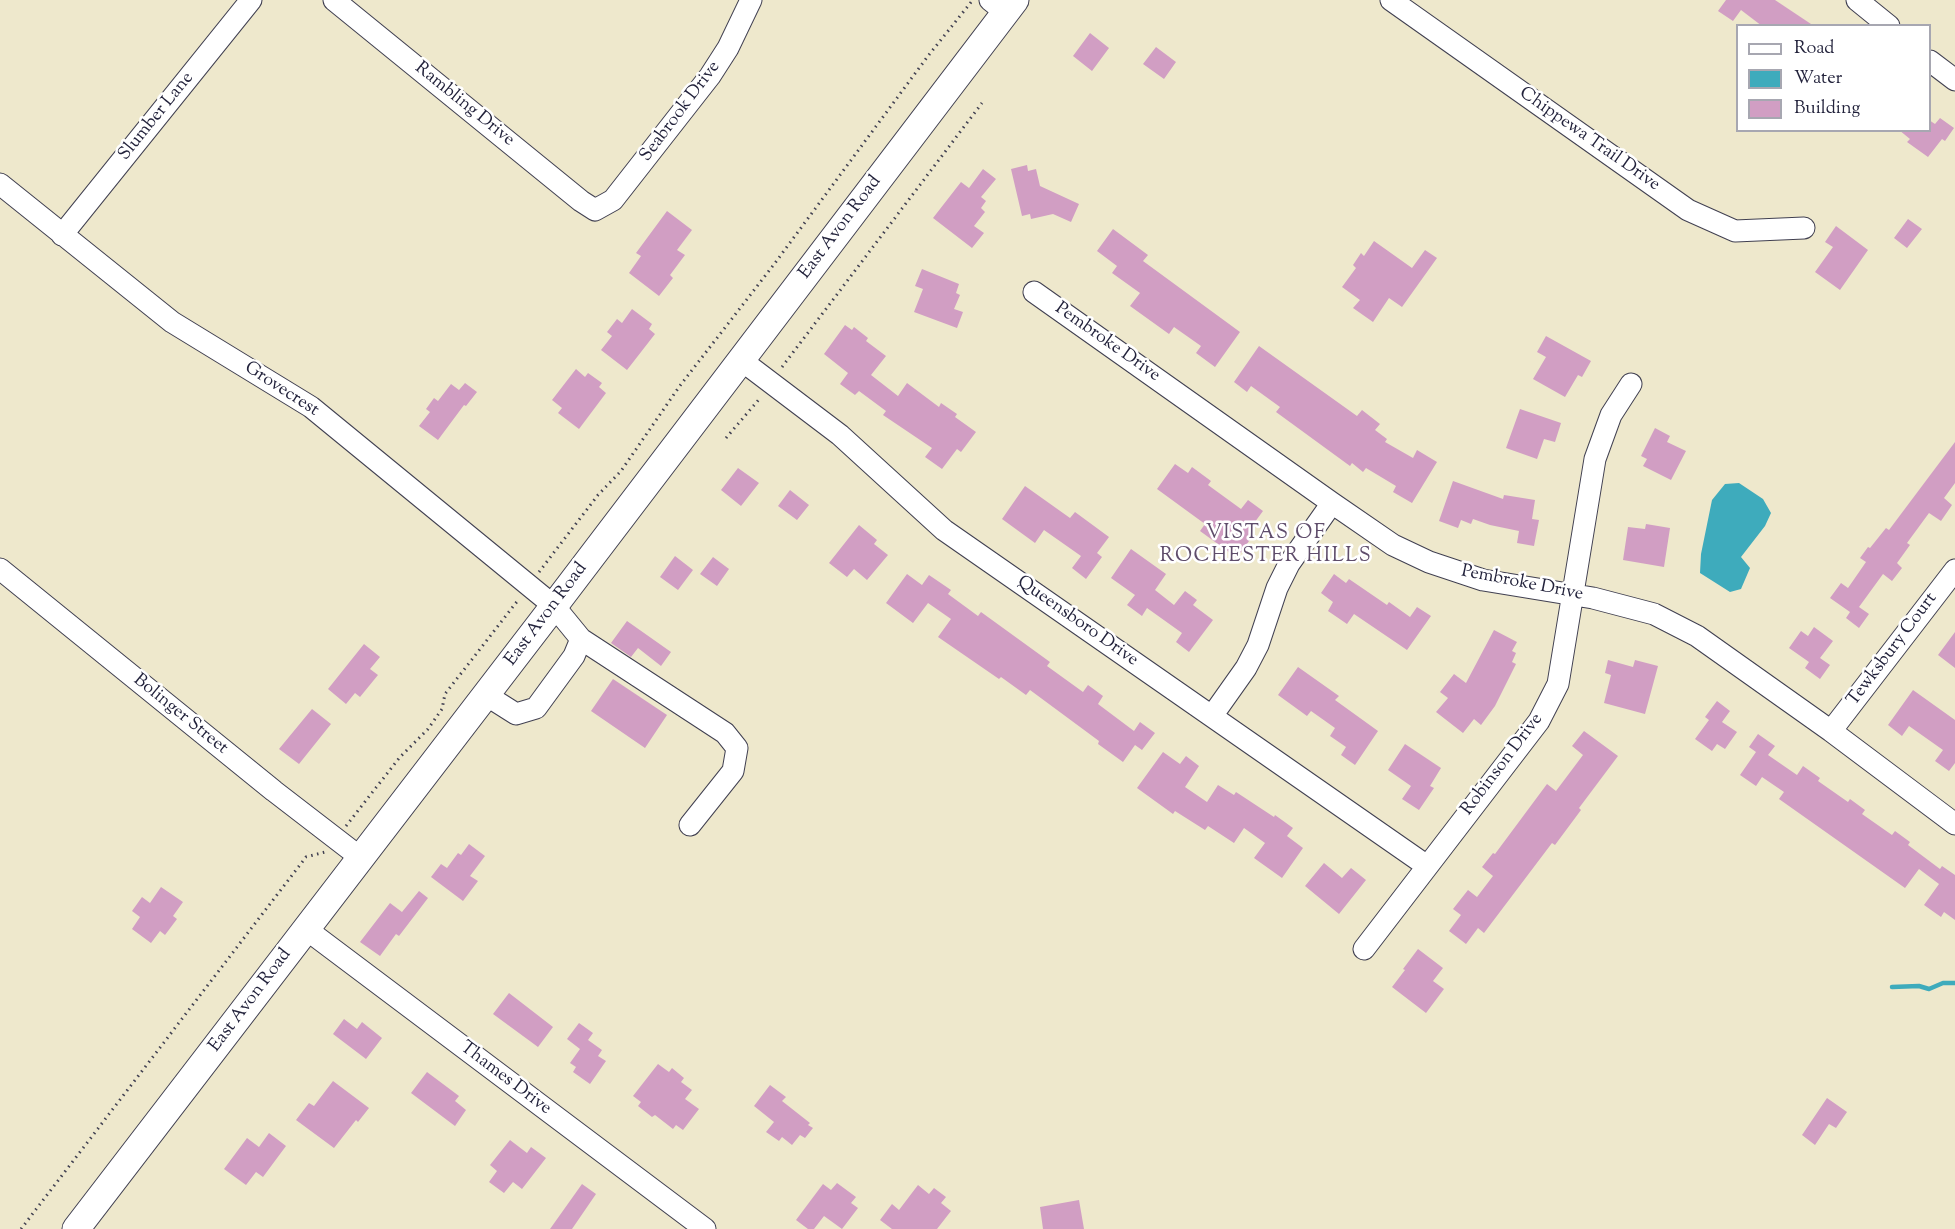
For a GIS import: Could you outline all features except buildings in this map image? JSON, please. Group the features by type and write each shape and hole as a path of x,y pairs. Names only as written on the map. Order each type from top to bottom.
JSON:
{"main road":[{"name":"East Avon Road","path":"76,1229 741,360 1003,4"}],"street":[{"name":"Slumber Lane","path":"62,235 251,0"},
{"name":"Rambling Drive","path":"334,0 595,210"},
{"name":"Seabrook Drive","path":"595,210 613,200 710,76 728,48 751,0"},
{"name":"Chippewa Trail Drive","path":"1391,0 1688,210 1735,231 1804,228"},
{"path":"1857,0 1886,24"},
{"path":"1931,62 1955,80"},
{"name":"Grovecrest","path":"0,184 172,322 311,408 554,606 581,639 725,734 737,748 733,771 690,825"},
{"name":"Pembroke Drive","path":"1034,292 1332,504 1394,545 1429,562 1483,580 1593,598 1654,614 1696,636 1831,731 1955,824"},
{"name":"Queensboro Drive","path":"741,360 840,435 944,530 1427,866"},
{"name":"Robinson Drive","path":"1364,949 1539,721 1558,684 1595,459 1611,415 1631,384"},
{"path":"1212,716 1246,668 1258,645 1276,588 1289,564 1332,504"},
{"name":"Bolinger Street","path":"0,569 274,791 361,858"},
{"name":"Tewksbury Court","path":"1831,731 1955,570"},
{"path":"486,695 516,714 536,708 574,656 581,639"},
{"name":"Thames Drive","path":"306,929 705,1229"}],"path":[{"path":"21,1229 306,857 324,853 400,757 428,729 442,710 446,694 598,495 621,471 679,387 782,254 928,56 973,0"},
{"path":"726,438 771,383 982,103"}],"water":[{"path":"1739,483 1763,499 1771,513 1765,526 1741,557 1750,568 1741,589 1730,592 1700,573 1701,554 1712,500 1725,484"}],"waterway":[{"path":"1892,987 1919,986 1929,989 1943,983 1955,983"}],"district":[{"name":"VISTAS OF ROCHESTER HILLS","path":"1266,546"}]}
